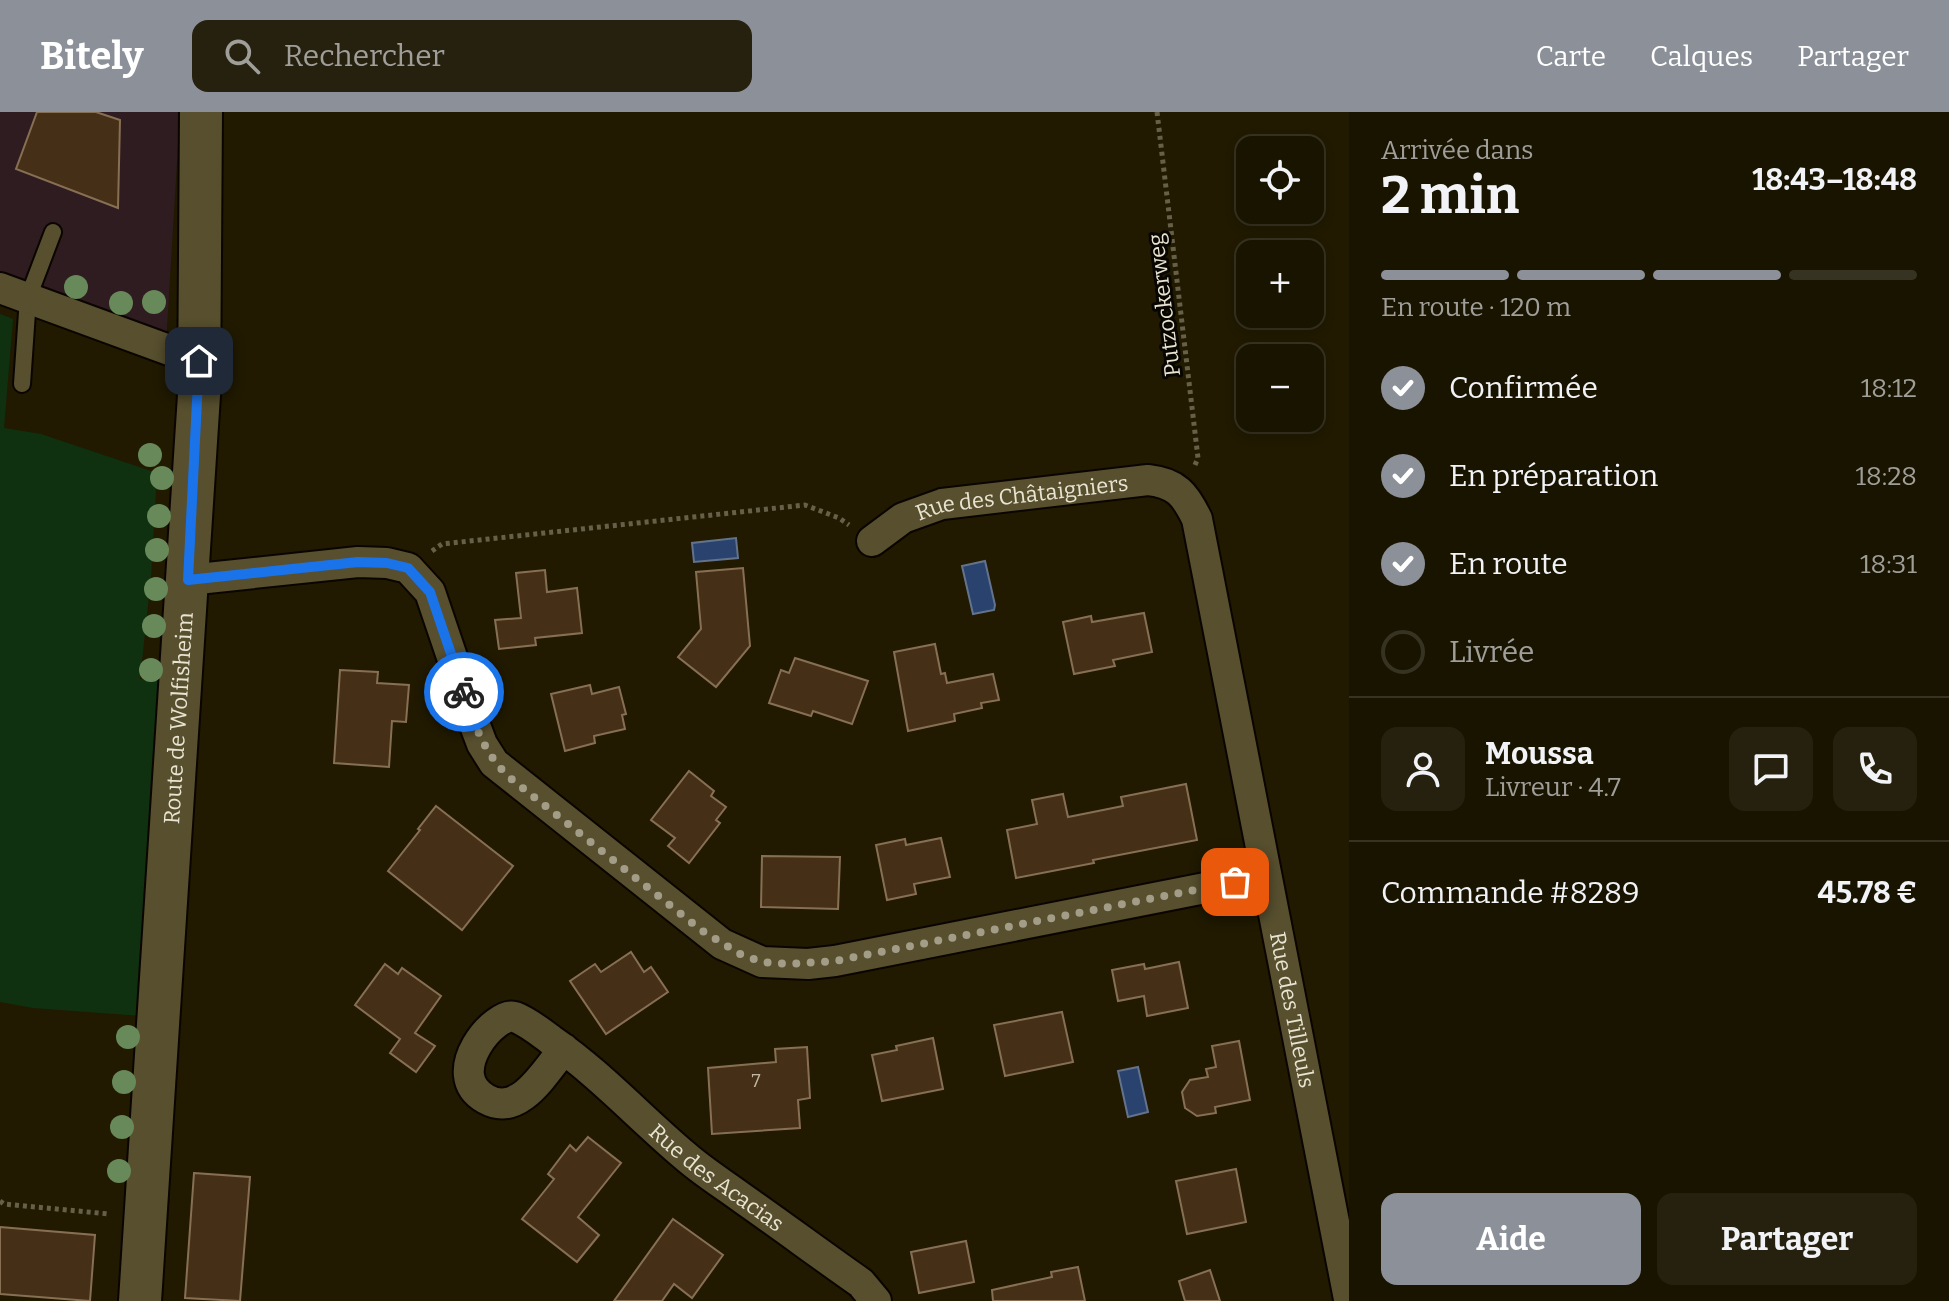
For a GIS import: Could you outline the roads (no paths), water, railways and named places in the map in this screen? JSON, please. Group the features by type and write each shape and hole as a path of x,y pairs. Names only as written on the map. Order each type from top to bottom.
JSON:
{"main road":[{"name":"Route de Wolfisheim","path":"140,1301 188,580 199,361 201,112"}],"street":[{"path":"14,293 199,361"},
{"name":"Rue des Châtaigniers","path":"872,541 903,518 942,504 1148,480 1165,482 1178,489"},
{"name":"Rue des Tilleuls","path":"1178,489 1187,498 1197,519 1349,1299"},
{"path":"188,580 358,562 387,563 408,568 430,592 476,728 494,763 701,930 740,954 762,962 808,964 835,961 1266,876"},
{"name":"Rue des Acacias","path":"564,1049 687,1158 861,1283 876,1301"}],"lane":[{"path":"22,384 14,293 53,232"}],"water":[{"path":"736,538 738,558 694,562 692,543"},
{"path":"985,561 994,610 973,614 962,566"},
{"path":"1138,1067 1148,1112 1128,1117 1118,1071"}]}
